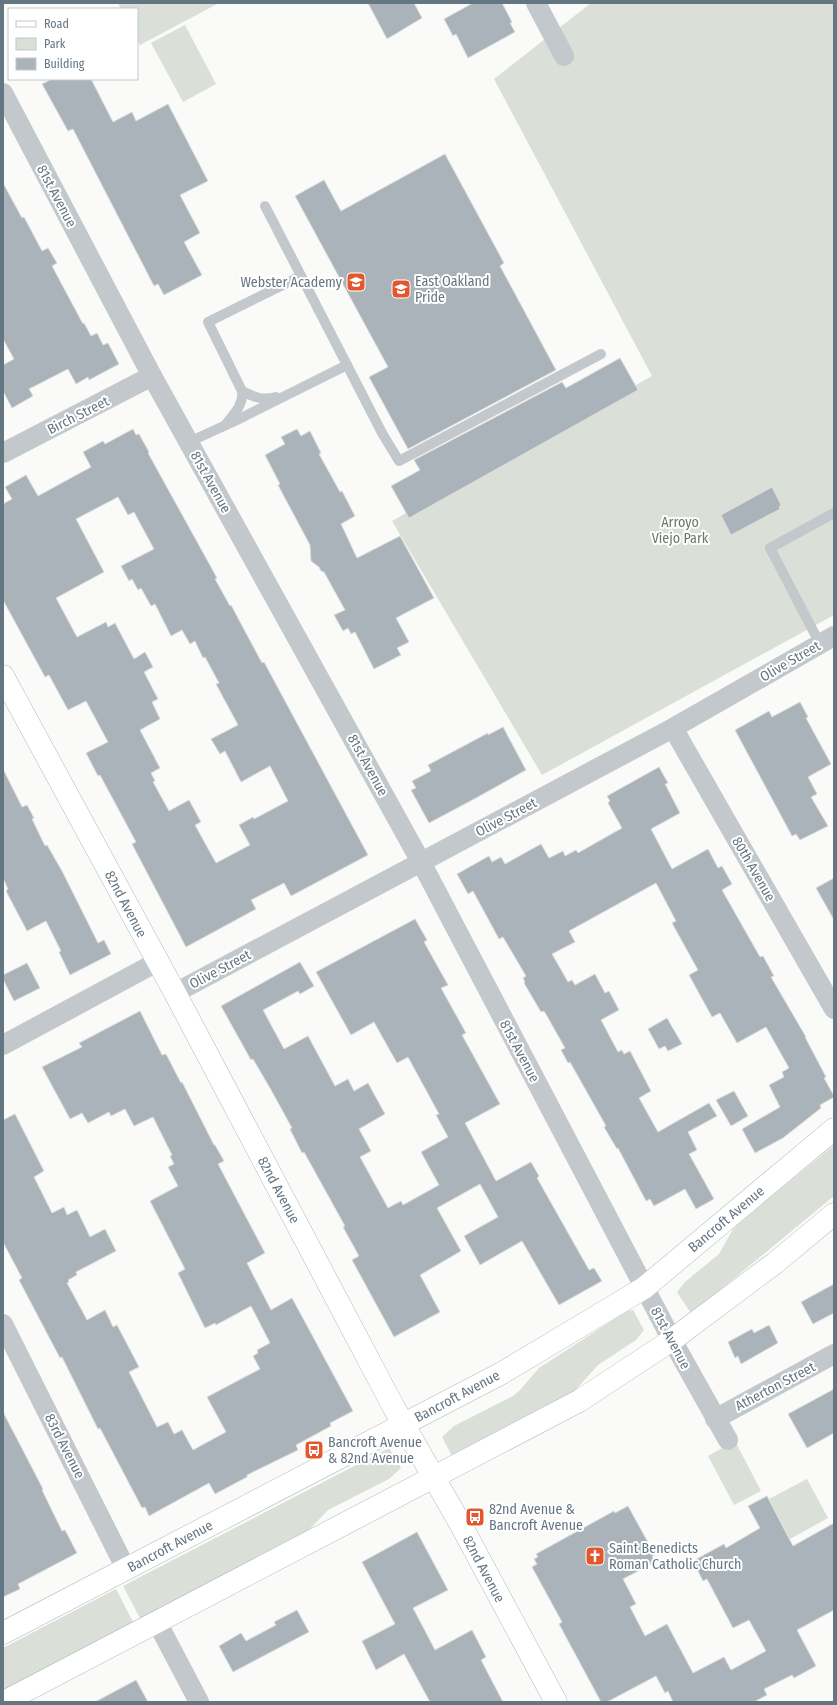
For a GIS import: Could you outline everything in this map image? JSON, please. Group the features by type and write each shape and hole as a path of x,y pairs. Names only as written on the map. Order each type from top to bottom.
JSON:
{"main road":[{"name":"82nd Avenue","path":"3,676 404,1424 556,1702"},
{"name":"Bancroft Avenue","path":"3,1633 502,1373 644,1288 834,1129"},
{"path":"4,1702 579,1401 672,1340 775,1264 834,1214"}],"street":[{"path":"536,3 564,56"},
{"name":"81st Avenue","path":"3,93 152,376 421,862 644,1288 728,1440"},
{"name":"Birch Street","path":"3,453 152,376"},
{"name":"Olive Street","path":"174,993 673,728 827,640"},
{"name":"80th Avenue","path":"673,728 834,1010"},
{"path":"3,1045 157,962"},
{"name":"83rd Avenue","path":"3,1324 126,1569"},
{"name":"Atherton Street","path":"715,1418 834,1354"},
{"path":"157,1622 199,1702"}],"lane":[{"path":"265,206 382,433 399,461 601,354"},
{"path":"225,425 239,408 243,397 242,391 208,322 301,276"},
{"path":"189,442 347,365"},
{"path":"242,391 260,399 269,399 294,392"},
{"path":"827,640 770,548 834,513"}],"green space":[{"path":"118,3 219,3 140,45 138,41 138,8 120,8"},
{"name":"Arroyo Viejo Park","path":"591,3 834,3 834,615 542,775 392,521 652,376 494,79"},
{"path":"185,25 216,84 183,102 151,43"},
{"path":"834,1145 834,1196 697,1309 690,1312 677,1292 685,1282 719,1254 733,1229"},
{"path":"633,1310 644,1330 636,1340 598,1365 571,1395 453,1458 442,1437 454,1426 513,1396 539,1368 627,1311"},
{"path":"735,1441 761,1491 734,1505 708,1456"},
{"path":"389,1448 401,1468 389,1479 328,1510 304,1535 141,1620 123,1586"},
{"path":"807,1479 828,1518 790,1539 769,1499"},
{"path":"116,1589 134,1624 3,1692 3,1648"}],"building":[{"path":"368,3 414,3 422,18 387,39"},
{"path":"473,3 502,3 512,22 510,23 515,32 468,58 456,34 453,36 444,19"},
{"path":"50,80 92,80 113,122 132,112 136,121 168,104 208,181 180,195 200,233 184,242 202,275 164,295 158,284 154,286 73,129 68,131 42,84"},
{"path":"445,154 504,263 500,266 556,370 408,449 369,377 388,367 295,196 324,180 341,211"},
{"path":"3,183 22,218 24,217 42,251 48,248 57,263 52,266 83,324 84,323 91,336 97,333 103,345 108,343 119,364 89,380 88,377 76,384 68,369 29,389 33,396 12,408 3,391 3,365 14,359 3,339"},
{"path":"620,358 638,390 409,518 391,486 420,470 414,460 562,382 566,388"},
{"path":"133,429 136,435 139,434 217,578 215,579 230,606 231,605 262,663 264,662 368,855 291,896 284,883 251,900 256,909 186,947 132,844 136,842 100,775 98,776 86,753 108,742 86,701 68,710 49,675 45,677 3,600 3,504 12,499 5,487 26,475 38,496 91,467 83,452 103,441 105,444","holes":["118,497 128,515 134,512 154,549 121,566 129,581 132,579 138,590 141,588 151,606 155,604 171,636 182,630 190,644 195,641 203,658 205,657 219,683 216,684 238,725 211,739 220,754 225,751 241,782 270,766 288,801 254,819 253,817 239,825 250,845 216,863 195,825 201,822 189,800 169,811 153,782 155,781 151,773 160,768 140,730 160,719 152,702 158,699 144,672 153,667 145,652 134,659 115,623 108,627 106,622 77,637 56,598 104,572 76,519"]},
{"path":"297,429 301,436 310,431 321,453 319,454 340,492 342,491 355,516 341,524 357,558 400,536 434,598 396,618 409,642 397,648 401,655 374,669 355,632 351,634 348,628 343,631 334,615 345,610 324,572 311,561 310,545 278,485 280,484 265,455 285,444 281,437"},
{"path":"772,487 781,505 779,507 780,509 731,535 721,515"},
{"path":"800,702 808,717 806,718 831,764 808,777 817,794 811,797 828,826 800,840 796,834 792,836 735,730 769,711 772,717"},
{"path":"503,727 526,770 429,823 411,790 416,788 412,781 431,771 428,765 488,733 488,735"},
{"path":"659,767 668,783 665,784 680,813 651,829 672,869 708,849 718,868 722,866 732,884 722,890 760,957 763,956 774,976 771,977 806,1037 826,1077 824,1078 834,1096 820,1105 821,1108 783,1138 755,1153 742,1129 780,1107 769,1085 784,1077 782,1072 789,1068 766,1027 737,1043 720,1013 712,1017 689,975 698,970 672,923 676,921 656,883 569,931 575,942 552,954 568,982 572,980 575,985 595,974 605,993 609,991 619,1010 601,1020 618,1052 622,1050 624,1054 630,1051 651,1091 639,1098 658,1132 709,1103 717,1116 688,1132 697,1150 689,1154 714,1199 696,1209 685,1189 654,1206 650,1199 646,1201 618,1148 617,1149 604,1127 606,1126 570,1062 568,1063 561,1050 565,1048 544,1011 541,1012 524,983 523,978 526,976 503,937 499,939 473,891 468,894 457,874 489,856 492,862 501,857 505,864 541,844 549,858 563,851 565,856 576,850 578,853 622,828 608,803 610,801 607,796"},
{"path":"3,769 22,807 27,805 45,846 47,845 62,871 98,943 104,940 111,954 70,975 59,952 61,951 46,921 27,931 6,891 8,889 3,878"},
{"path":"834,878 834,920 816,888"},
{"path":"415,919 427,940 424,942 448,985 441,988 466,1033 462,1035 500,1104 465,1123 496,1181 531,1162 539,1176 537,1178 589,1270 594,1268 602,1281 559,1305 522,1241 480,1265 464,1236 498,1217 480,1184 437,1208 461,1251 420,1275 440,1312 394,1337 352,1260 359,1256 343,1227 345,1226 304,1152 302,1153 290,1129 292,1128 270,1088 253,1059 251,1060 221,1006 300,962 314,986 300,994 298,991 263,1010 284,1049 308,1036 335,1086 348,1079 354,1091 368,1083 385,1114 359,1129 371,1151 360,1157 388,1208 401,1201 403,1205 439,1185 421,1152 448,1137 436,1115 439,1114 408,1057 397,1063 374,1022 351,1035 316,972"},
{"path":"27,963 40,988 14,1001 3,979 3,975"},
{"path":"140,1011 162,1055 166,1054 224,1161 218,1164 265,1253 247,1263 271,1310 292,1298 353,1411 330,1423 331,1426 296,1445 298,1450 247,1475 247,1477 215,1494 209,1483 149,1516 145,1507 142,1508 100,1428 98,1429 62,1357 60,1358 19,1280 22,1278 3,1242 3,1120 15,1114 44,1171 34,1177 52,1213 64,1207 67,1215 77,1210 90,1237 105,1229 116,1251 76,1272 77,1275 68,1280 69,1282 67,1283 87,1320 105,1310 113,1327 117,1325 139,1367 129,1372 157,1427 168,1422 174,1434 182,1430 193,1450 226,1432 207,1397 260,1369 253,1356 258,1353 257,1350 270,1343 251,1306 216,1325 215,1323 205,1328 178,1273 185,1269 150,1201 178,1186 168,1167 174,1164 170,1156 172,1155 153,1117 134,1126 125,1109 111,1116 109,1112 88,1123 82,1113 70,1119 42,1067 82,1047 79,1043"},
{"path":"667,1018 682,1044 668,1051 665,1046 659,1049 648,1029"},
{"path":"734,1091 748,1116 731,1126 716,1100"},
{"path":"834,1284 834,1313 813,1324 801,1302"},
{"path":"769,1325 778,1343 741,1364 738,1356 735,1358 728,1342 752,1329 754,1333"},
{"path":"834,1389 834,1433 807,1448 788,1414"},
{"path":"3,1412 43,1489 42,1490 62,1531 65,1530 77,1553 18,1584 20,1589 3,1597"},
{"path":"767,1496 793,1546 834,1523 834,1610 797,1630 816,1666 794,1678 792,1675 764,1689 767,1695 754,1702 673,1702 668,1691 665,1693 656,1676 607,1702 601,1702 559,1624 562,1622 532,1567 537,1564 534,1559 538,1557 536,1554 614,1511 615,1513 628,1506 655,1555 652,1556 655,1562 623,1579 636,1604 630,1607 645,1636 667,1624 693,1673 724,1657 731,1670 766,1651 749,1620 733,1628 707,1579 703,1581 693,1561 724,1544 726,1548 760,1528 748,1506"},
{"path":"417,1532 448,1590 413,1608 435,1650 472,1630 486,1657 481,1660 503,1702 430,1702 404,1654 376,1670 362,1641 395,1624 362,1562"},
{"path":"297,1610 309,1632 233,1672 219,1646 241,1633 246,1641 276,1625 274,1622"},
{"path":"136,1680 148,1702 95,1702"}],"place":[{"name":"Webster Academy","path":"356,282"},
{"name":"East Oakland Pride","path":"401,289"},
{"name":"Bancroft Avenue & 82nd Avenue","path":"314,1450"},
{"name":"82nd Avenue & Bancroft Avenue","path":"475,1517"},
{"name":"Saint Benedicts Roman Catholic Church","path":"595,1556"}]}
